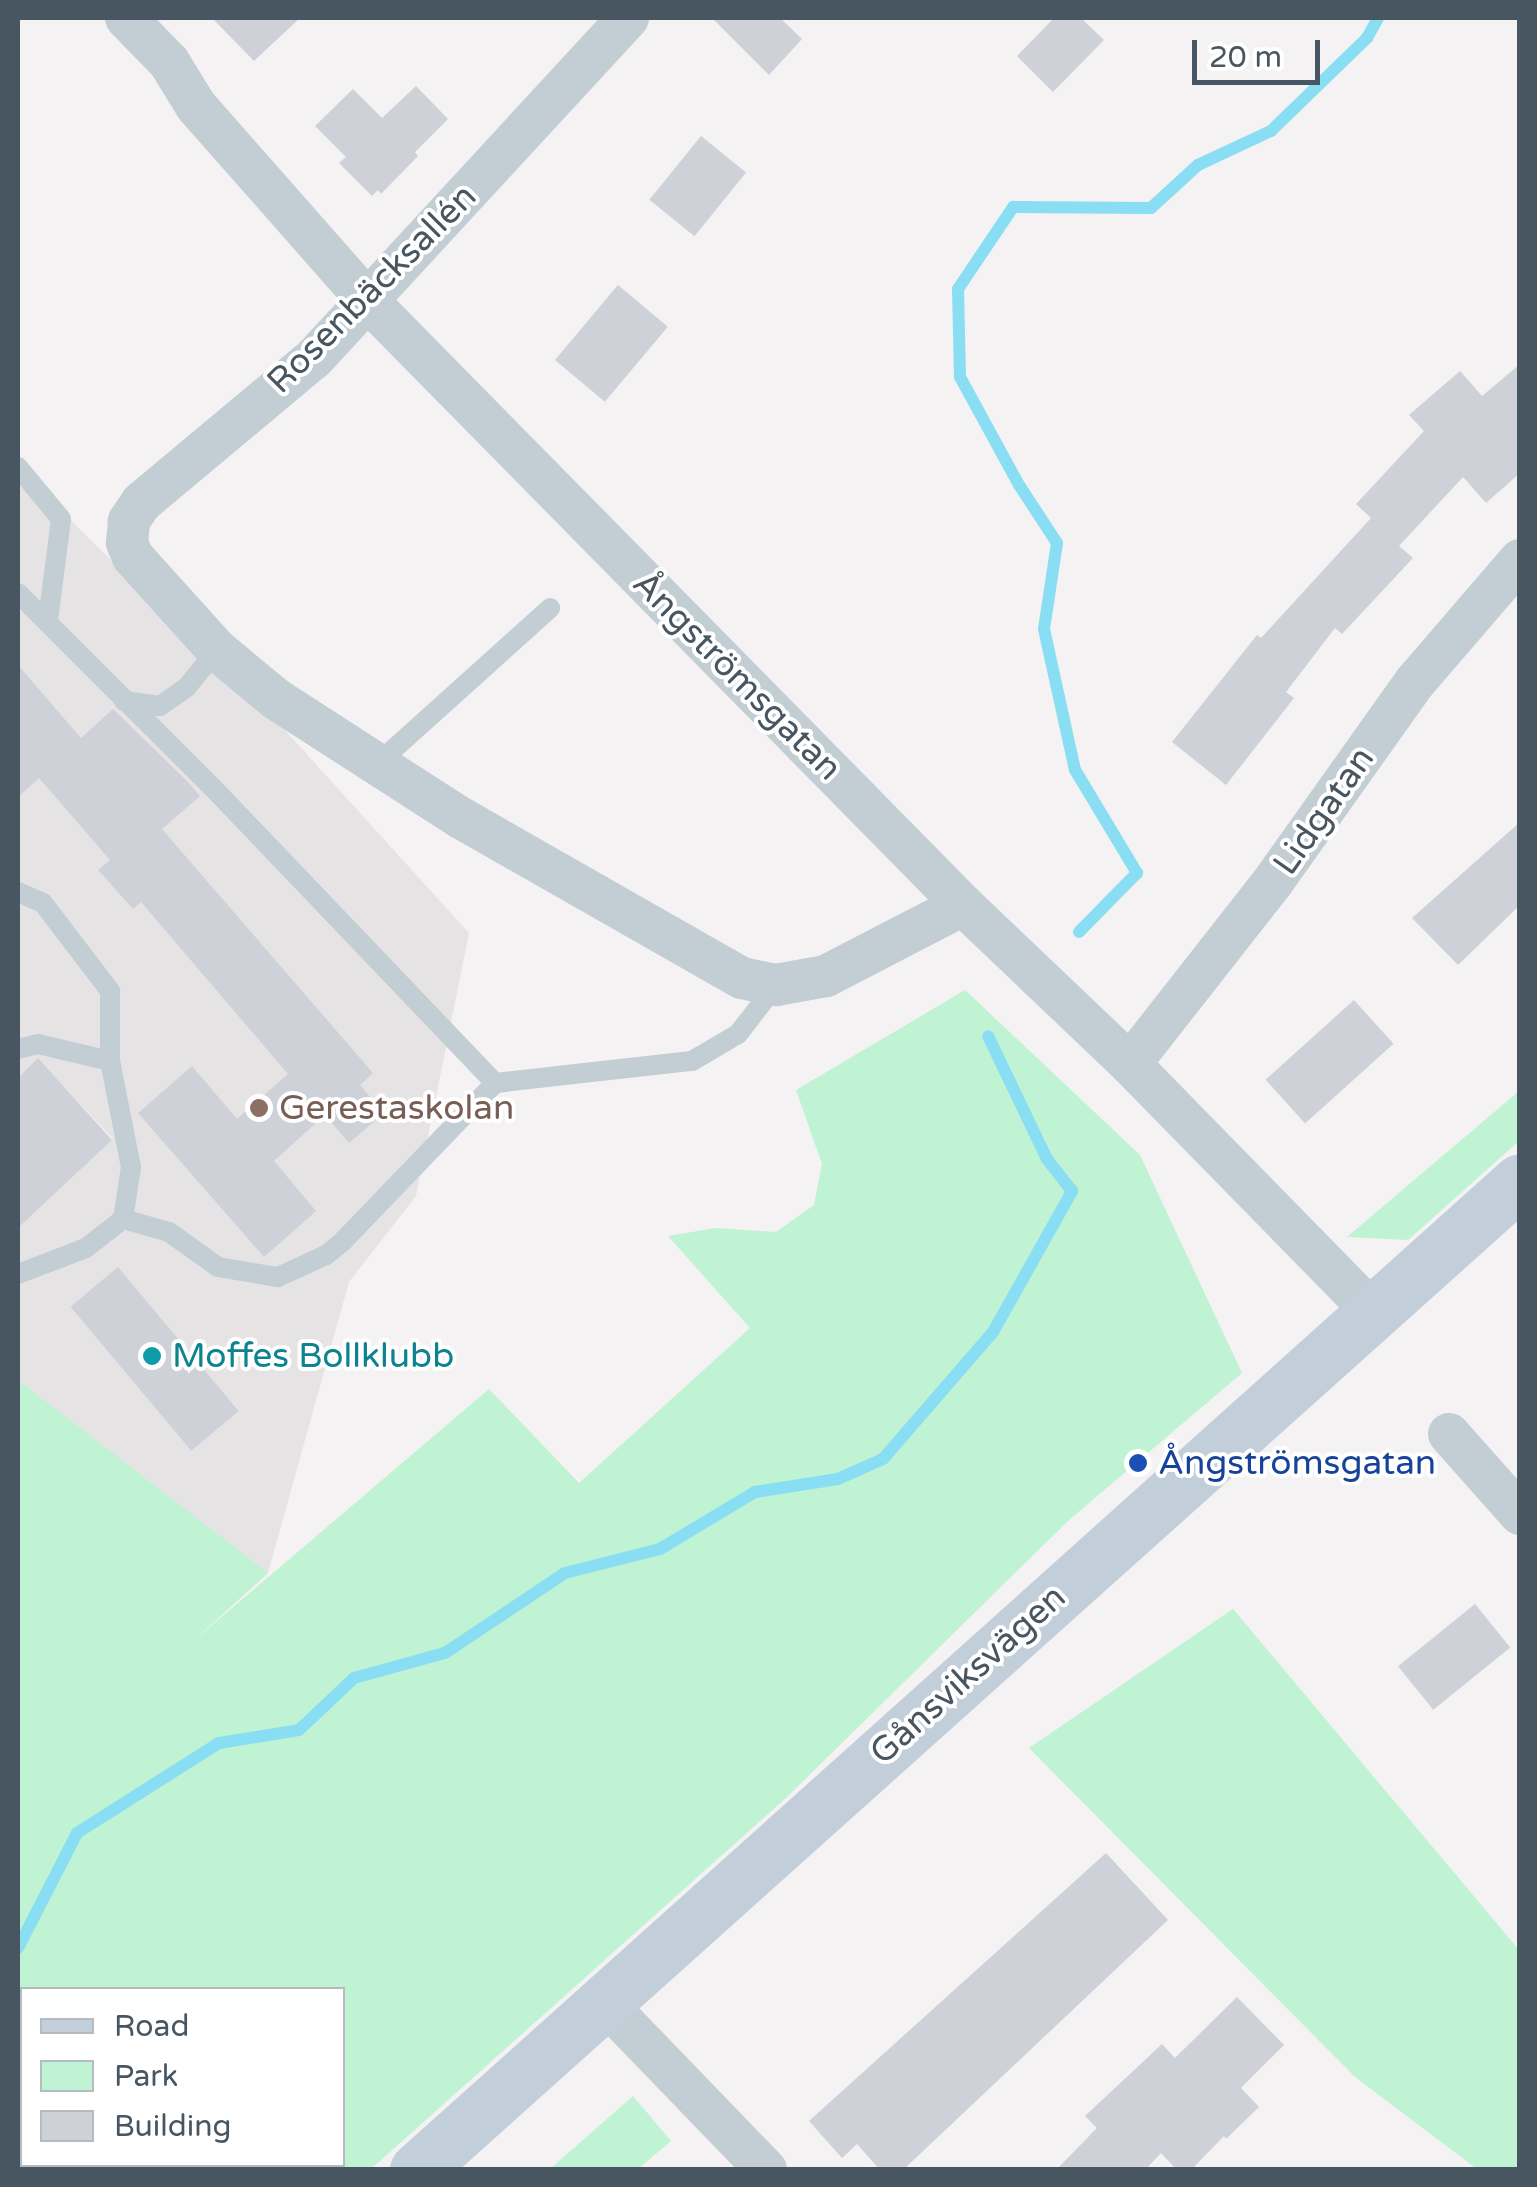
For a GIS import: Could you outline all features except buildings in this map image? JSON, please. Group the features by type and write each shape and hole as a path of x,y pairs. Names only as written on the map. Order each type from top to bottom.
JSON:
{"main road":[{"name":"Gånsviksvägen","path":"417,2170 1520,1181"}],"street":[{"name":"Ångströmsgatan","path":"126,18 169,62 196,106 369,302 963,905 1130,1064 1372,1312"},
{"name":"Rosenbäcksallén","path":"217,650 133,557 127,542 129,521 141,502 313,359 628,18"},
{"name":"Lidgatan","path":"1130,1064 1272,884 1416,682 1520,560"},
{"path":"217,650 276,699 377,764 628,916 742,978 776,985 826,976 963,905"},
{"path":"1449,1434 1520,1514"},
{"path":"604,2003 748,2164"}],"lane":[{"path":"18,467 61,519 48,621"},
{"path":"18,593 216,791 494,1083"},
{"path":"377,764 550,608"},
{"path":"124,702 160,706 186,688 217,650"},
{"path":"18,892 44,903 110,991 110,1061 131,1167 122,1218 86,1248 18,1274"},
{"path":"122,1218 169,1232 218,1267 278,1277 326,1255 343,1241 494,1083 692,1061 738,1034 776,985"},
{"path":"18,1049 38,1044 110,1061"}],"shaded area":[{"name":"Gerestaskolan","path":"18,469 283,728 469,933 416,1196 349,1282 268,1573 18,1794 18,1228 113,1139 38,1059 18,1078","holes":["118,1267 239,1411 192,1450"]}],"green space":[{"path":"965,990 1140,1155 1242,1373 1069,1520 787,1797 371,2169 18,2169 18,1380 268,1573 192,1642 489,1389 579,1483 750,1328 668,1236 716,1228 776,1232 814,1205 822,1164 796,1090"},
{"path":"1519,1091 1519,1141 1408,1240 1347,1237"},
{"path":"1233,1609 1519,1950 1519,2169 1477,2169 1355,2077 1029,1748"},
{"path":"633,2096 671,2141 638,2169 550,2169"}],"waterway":[{"path":"1079,932 1137,873 1075,770 1044,629 1057,543 1019,485 960,377 958,289 1013,207 1151,208 1198,165 1271,131 1367,38 1378,18"},
{"path":"18,1948 77,1833 219,1743 299,1730 354,1678 445,1653 565,1573 660,1549 755,1492 838,1479 883,1459 993,1332 1072,1191 1047,1159 988,1036"}],"place":[{"name":"Gerestaskolan","path":"259,1108"},
{"name":"Moffes Bollklubb","path":"152,1356"},
{"name":"Ångströmsgatan","path":"1138,1463"}]}
